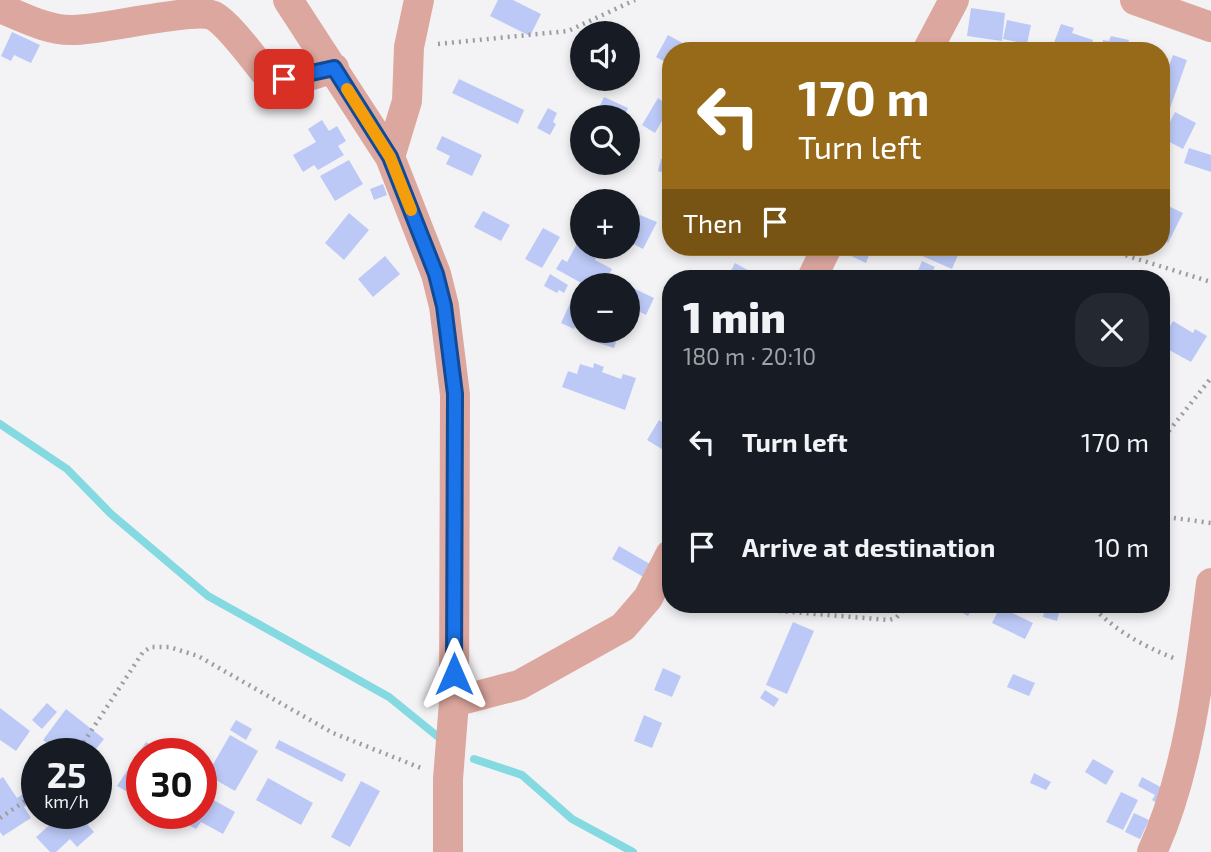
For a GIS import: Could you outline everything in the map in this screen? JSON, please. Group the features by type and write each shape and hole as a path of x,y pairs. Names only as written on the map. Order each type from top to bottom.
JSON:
{"street":[{"path":"288,0 390,157 436,274 444,306 455,394 454,702 448,779 448,852"},
{"path":"390,157 407,101 409,47 419,0"},
{"path":"932,42 954,0"},
{"path":"1135,0 1211,27"},
{"path":"0,8 51,28 70,30 104,28 134,21 208,13 221,21 268,76 275,80 306,76 334,68"},
{"path":"454,702 519,685 623,627 648,598 662,571"},
{"path":"1152,852 1171,804 1201,669 1211,583"}],"path":[{"path":"409,47 568,31 635,0"},
{"path":"1128,256 1211,282"},
{"path":"1170,430 1211,379"},
{"path":"1170,517 1211,523"},
{"path":"804,613 889,620 901,613"},
{"path":"1100,613 1127,636 1144,646 1201,669"},
{"path":"87,738 143,652 151,647 169,647 198,656 343,738 448,779"},
{"path":"0,818 21,804"}],"building":[{"path":"498,0 513,0 541,14 530,36 490,16"},
{"path":"971,8 1005,13 1002,41 967,36"},
{"path":"1007,20 1031,25 1027,42 1003,39"},
{"path":"1061,24 1074,28 1072,33 1093,40 1092,42 1054,42"},
{"path":"12,32 40,45 31,63 14,55 11,61 1,56"},
{"path":"668,35 681,42 664,42"},
{"path":"1111,36 1129,40 1102,42 1109,41"},
{"path":"662,46 662,60 656,57"},
{"path":"1173,55 1187,60 1170,108 1170,63"},
{"path":"459,79 524,110 518,124 452,93"},
{"path":"604,97 621,105 600,105"},
{"path":"658,98 662,101 662,121 655,133 642,125"},
{"path":"548,108 557,113 553,122 556,124 550,135 537,128"},
{"path":"1175,112 1196,123 1183,149 1170,142 1170,122"},
{"path":"322,120 329,131 337,126 346,141 338,146 344,155 318,170 314,165 303,172 293,155 316,142 308,129"},
{"path":"442,136 482,155 472,176 446,164 450,156 436,149"},
{"path":"1189,148 1211,155 1211,172 1184,163"},
{"path":"661,159 662,159 662,172 658,171"},
{"path":"349,160 363,184 335,201 320,176"},
{"path":"383,184 387,195 374,200 370,189"},
{"path":"1170,207 1183,213 1170,239"},
{"path":"483,211 510,225 501,241 474,227"},
{"path":"349,213 369,230 344,260 325,243"},
{"path":"640,215 657,222 643,249 640,247"},
{"path":"543,228 560,237 542,268 525,259"},
{"path":"385,256 400,274 373,297 358,279"},
{"path":"851,256 869,256 866,263"},
{"path":"922,256 958,256 952,269"},
{"path":"570,257 570,259 596,259 612,269 610,273 570,273 570,277 556,269 562,259 567,262"},
{"path":"922,261 935,267 933,270 918,270"},
{"path":"735,263 748,270 731,270"},
{"path":"550,274 568,285 564,293 559,290 557,293 544,286"},
{"path":"640,291 654,298 646,315 640,312"},
{"path":"570,304 570,327 561,323"},
{"path":"1173,321 1193,333 1195,329 1207,336 1191,362 1170,350 1170,326"},
{"path":"598,343 616,343 614,348"},
{"path":"594,363 604,367 602,372 621,379 623,374 636,378 625,410 562,387 568,371 577,374 580,364 593,368"},
{"path":"659,420 662,422 662,449 647,440"},
{"path":"619,546 655,567 647,579 612,559"},
{"path":"997,613 1012,613 1033,623 1025,639 992,623"},
{"path":"1044,613 1059,613 1057,621 1043,617"},
{"path":"793,622 814,631 787,694 766,685"},
{"path":"663,668 681,676 672,697 654,690"},
{"path":"1013,674 1035,683 1029,696 1007,687"},
{"path":"765,690 779,699 774,707 760,698"},
{"path":"47,703 57,712 42,729 32,720"},
{"path":"0,708 30,731 25,738 21,738 21,744 16,751 0,740"},
{"path":"66,709 103,738 44,738"},
{"path":"644,715 662,723 652,748 634,741"},
{"path":"236,720 252,729 246,740 230,730"},
{"path":"230,735 258,751 235,791 217,781 217,758"},
{"path":"279,740 346,774 342,782 275,748"},
{"path":"1093,759 1114,771 1106,785 1085,772"},
{"path":"126,772 126,791 117,786"},
{"path":"1034,773 1051,782 1046,790 1030,783"},
{"path":"3,777 17,798 21,795 21,824 3,836 0,832 0,779"},
{"path":"1142,777 1166,790 1158,804 1152,800 1155,795 1138,786"},
{"path":"268,778 313,803 301,825 256,800"},
{"path":"361,781 380,791 350,847 331,837"},
{"path":"1121,792 1138,800 1123,830 1106,822"},
{"path":"217,802 235,812 223,834 214,829 217,829"},
{"path":"1134,813 1149,820 1140,839 1125,832"},
{"path":"45,829 91,829 94,832 77,847 70,839 56,852 50,852 36,837"}],"waterway":[{"path":"0,424 67,469 111,514 208,596 389,697 442,740"},
{"path":"474,759 522,775 572,819 633,852"}],"slow traffic":[{"path":"347,89 390,157 411,210"}],"route":[{"path":"284,79 334,68 390,157 436,274 444,306 455,394 454,674"}]}
